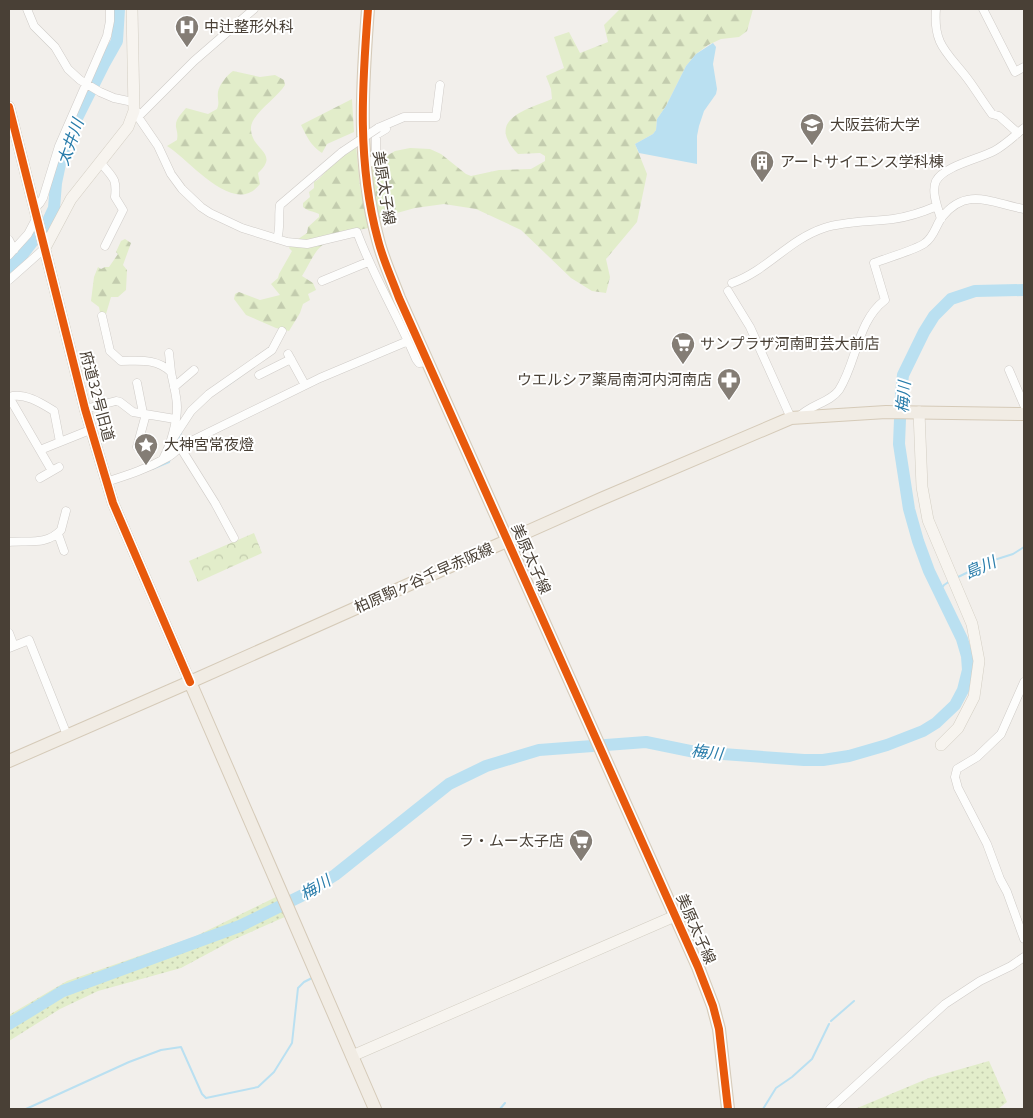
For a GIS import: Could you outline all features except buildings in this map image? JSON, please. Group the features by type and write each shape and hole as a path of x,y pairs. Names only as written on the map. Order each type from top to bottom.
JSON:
{"main road":[{"name":"美原太子線","path":"368,9 362,130 370,204 378,241 399,298 698,967 713,1006 719,1029 728,1109"},
{"name":"柏原駒ヶ谷千早赤阪線","path":"9,761 601,499 794,418 886,412 1024,414"},
{"path":"190,682 375,1109"}],"street":[{"path":"27,9 34,26 55,47 68,70 100,92 133,106 141,114 205,51 254,9"},
{"path":"11,253 28,234 37,215 58,146 107,36 110,9"},
{"path":"9,280 44,244 72,198 128,127 133,106 132,9"},
{"path":"936,9 936,35 944,50 967,78 992,114 999,116 1021,131 994,151 960,165 940,176 935,183 935,195 942,219"},
{"path":"983,9 1015,72 1024,67"},
{"path":"277,239 280,230 278,214 280,206 342,152 378,128 404,117 436,116 440,85"},
{"path":"133,106 158,146 171,174 182,189 201,207 242,228 286,242 307,244 357,232 368,262 420,363 428,362"},
{"name":"府道32号旧道","path":"9,107 13,138 37,215 90,430 106,482 113,503 190,682"},
{"path":"365,166 376,158 376,135 380,131 398,123 398,120"},
{"path":"101,163 114,179 116,184 114,197 123,210 105,246"},
{"path":"728,291 750,327 794,418 838,392 849,371 869,316 885,300 874,263 925,244 951,206 966,199 983,199 1024,208"},
{"path":"732,283 758,272 792,244 824,228 894,219 937,206"},
{"path":"9,240 11,253"},
{"path":"322,281 368,262"},
{"path":"102,316 110,351 109,356 121,361 148,360 171,372"},
{"path":"171,441 191,411 209,394 272,350 282,331"},
{"path":"106,482 144,470 168,457 180,446 305,385 408,341"},
{"path":"163,459 171,441 177,407 169,353"},
{"path":"259,375 290,356 305,385"},
{"path":"174,387 194,370"},
{"path":"1009,370 1024,405"},
{"path":"136,386 144,414 137,447"},
{"path":"40,478 55,469 40,450 9,397 14,395 39,401 54,412 60,442"},
{"path":"85,409 116,401 133,412 175,419"},
{"path":"917,412 922,487 928,520 972,624 979,661 974,697 958,728 941,745"},
{"path":"40,450 90,430"},
{"path":"180,446 234,538"},
{"path":"9,542 42,541 58,534 66,512"},
{"path":"58,534 64,551"},
{"path":"9,633 12,647 29,640 67,735"},
{"path":"1024,682 1001,734 977,757 957,769 955,778 966,806 987,844 1024,939"},
{"path":"352,1056 675,916"},
{"path":"830,1109 945,1004 980,981 1011,966 1024,957"}],"green space":[{"path":"620,9 753,9 747,31 739,37 721,39 708,45 696,54 686,66 666,106 657,119 656,130 653,134 635,144 647,174 637,222 606,259 610,277 606,293 592,291 571,278 521,230 476,209 444,204 415,208 376,220 371,165 395,151 410,148 430,149 441,154 471,176 499,170 531,169 545,161 545,156 540,153 518,154 509,142 506,133 507,125 512,118 521,112 552,99 551,89 546,76 564,68 554,37 569,32 580,53 608,42 604,25"},
{"path":"233,71 260,77 275,75 284,80 285,85 252,122 252,135 266,156 264,166 258,173 260,184 249,193 238,194 212,183 167,146 177,140 177,121 186,108 208,114 217,109 219,89 224,80"},
{"path":"352,99 354,132 327,144 322,153 312,144 301,125"},
{"path":"356,146 360,187 369,228 347,233 326,242 316,252 302,276 313,283 316,290 308,294 310,300 303,304 289,331 276,328 246,315 234,299 235,294 239,292 260,300 280,295 271,284 278,278 292,251 289,248 291,244 307,233 308,227 319,217 319,214 303,207 303,203 310,197 309,192 314,188 314,182 332,164"},
{"path":"125,239 131,243 123,265 127,270 126,290 118,297 111,297 106,314 100,312 99,307 91,301 94,277 98,267 101,269 109,267 118,254 116,252 121,241"},
{"path":"254,533 262,553 198,582 189,561"},
{"path":"278,896 287,916 235,939 181,968 98,991 60,1009 9,1041 9,1015 67,981 194,937"},
{"path":"989,1061 1007,1102 998,1109 855,1109 929,1078"}],"water":[{"path":"713,43 716,47 713,64 717,89 716,94 704,111 699,126 697,164 639,153 635,144 653,134 656,130 657,119 666,106 686,66 696,54"}],"waterway":[{"name":"太井川","path":"9,267 19,259 47,223 54,208 56,183 61,159 70,132 117,41 119,9"},
{"name":"梅川","path":"9,1024 63,991 240,926 303,895 335,875 449,784 486,766 539,750 646,742 695,752 823,760 849,756 887,745 923,731 936,723 955,705 963,690 968,670 967,656 962,639 929,571 909,509 899,444 903,375 934,316 951,299 975,291 1024,290"},
{"path":"225,387 239,377"},
{"path":"173,449 181,433"},
{"path":"152,469 169,462 170,458"},
{"name":"島川","path":"956,578 991,561 1013,554 1024,547"},
{"name":"島川","path":"939,591 950,581"},
{"path":"26,1109 129,1062 161,1050 181,1047 202,1094 206,1098 258,1087 274,1072 292,1043 298,988 312,978"},
{"path":"831,1021 854,1001"},
{"path":"763,1109 776,1088 812,1059 829,1024"},
{"path":"500,1109 505,1103"}],"cycle path":[{"path":"368,9 363,96 364,154 371,211 382,255 399,298 698,967 713,1006 719,1029 728,1109"},
{"path":"9,107 85,409 113,503 190,682"}],"place":[{"name":"中辻整形外科","path":"187,48"},
{"name":"大阪芸術大学","path":"812,146"},
{"name":"アートサイエンス学科棟","path":"762,183"},
{"name":"サンプラザ河南町芸大前店","path":"683,365"},
{"name":"ウエルシア薬局南河内河南店","path":"729,401"},
{"name":"大神宮常夜燈","path":"146,466"},
{"name":"ラ・ムー太子店","path":"581,862"}]}
